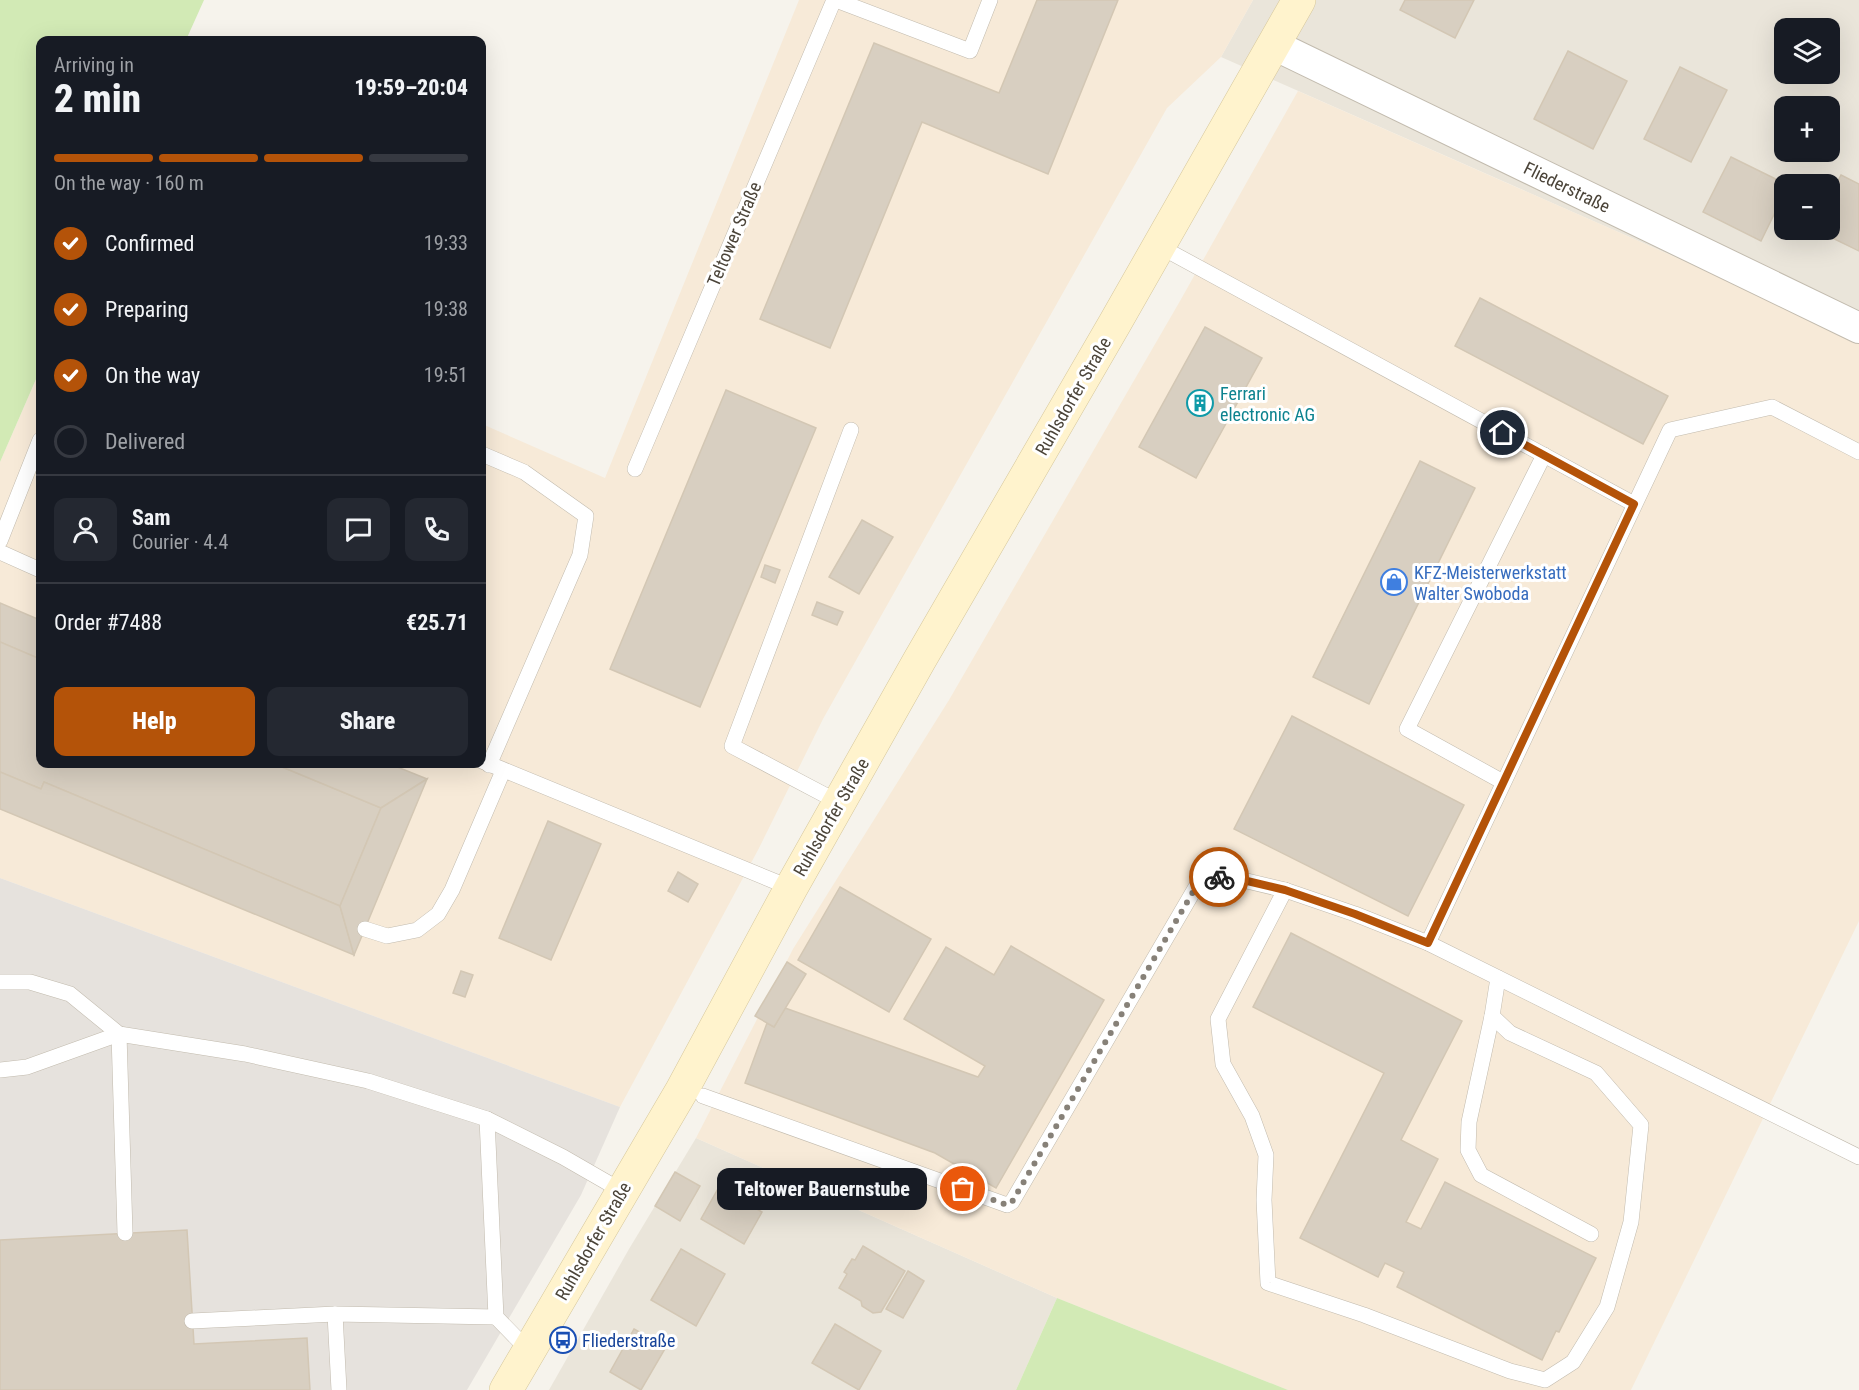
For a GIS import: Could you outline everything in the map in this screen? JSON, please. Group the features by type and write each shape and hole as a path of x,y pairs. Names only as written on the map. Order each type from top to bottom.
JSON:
{"main road":[{"name":"Ruhlsdorfer Straße","path":"506,1390 682,1090 791,888 919,661 1299,0"}],"street":[{"name":"Fliederstraße","path":"1274,45 1859,328"}],"lane":[{"path":"835,0 970,51 990,0"},
{"name":"Teltower Straße","path":"635,469 835,0"},
{"path":"1159,246 1634,504"},
{"path":"1428,943 1670,430 1772,407 1859,452"},
{"path":"840,803 732,746 852,430"},
{"path":"0,540 36,450"},
{"path":"1503,782 1407,729 1544,455"},
{"path":"365,930 387,936 417,930 438,914 452,891 491,766 580,555 586,516 524,472 486,456"},
{"path":"0,552 36,568"},
{"path":"491,766 791,888"},
{"path":"703,1096 1007,1205 1012,1202 1200,880 1226,876 1285,890 1355,914 1428,943 1859,1157"},
{"path":"1285,890 1218,1019 1223,1064 1252,1116 1266,1155 1264,1200 1268,1283 1364,1315 1510,1371 1545,1380 1573,1362 1607,1307 1631,1222 1641,1125 1596,1072 1510,1033 1492,1016"},
{"path":"1498,978 1469,1122 1468,1150 1481,1175 1591,1234"},
{"path":"0,982 30,981 70,994 119,1034 125,1233"},
{"path":"0,1070 27,1067 119,1034 245,1054 368,1081 487,1119 563,1157 622,1191"},
{"path":"487,1119 496,1317 529,1351"},
{"path":"192,1321 335,1314 496,1317"},
{"path":"335,1314 339,1390"}],"shaded area":[{"path":"799,0 1253,0 1221,57 1167,108 823,719 758,850 620,1107 0,878 0,462 36,379 36,768 486,768 486,426 605,478"},
{"path":"1253,0 1859,0 1859,338 1221,57"},
{"path":"1298,91 1859,338 1859,921 1631,1390 1288,1390 1057,1298 696,1138 793,949 949,700 1180,301"},
{"path":"0,878 620,1107 581,1195 467,1390 0,1390"},
{"path":"696,1138 1057,1298 1016,1390 549,1390 629,1249"}],"green space":[{"path":"0,0 204,0 188,36 36,36 36,379 0,462"},
{"path":"1057,1298 1288,1390 1016,1390"}],"building":[{"path":"1037,0 1118,0 1048,174 922,122 830,348 760,319 874,43 999,93"},
{"path":"1405,0 1474,0 1455,38 1400,10"},
{"path":"1568,51 1627,81 1593,149 1534,119"},
{"path":"1680,67 1727,90 1691,162 1644,139"},
{"path":"1731,157 1774,178 1774,214 1761,241 1703,212"},
{"path":"1841,175 1859,184 1859,251 1836,240 1840,240"},
{"path":"1480,298 1668,396 1643,444 1455,346"},
{"name":"Ferrari electronic AG","path":"1205,327 1262,358 1196,478 1139,447"},
{"path":"726,390 816,428 700,707 610,669"},
{"name":"KFZ-Meisterwerkstatt Walter Swoboda","path":"1420,461 1475,488 1369,704 1313,677"},
{"path":"862,520 893,537 859,594 829,577"},
{"path":"765,565 780,570 775,583 761,577"},
{"path":"817,602 843,612 837,625 812,615"},
{"path":"0,603 36,618 36,657 0,642"},
{"path":"0,642 36,657 36,768 285,768 381,808 340,906 44,782 41,789 0,772"},
{"path":"1292,716 1464,805 1408,916 1234,829"},
{"path":"285,768 400,768 427,779 381,808"},
{"path":"0,772 41,789 44,782 340,906 354,955 0,809"},
{"path":"427,779 354,955 340,906 381,808"},
{"path":"548,821 601,844 551,960 499,938"},
{"path":"678,872 698,884 688,902 668,891"},
{"path":"840,887 931,939 889,1012 798,960"},
{"path":"1291,933 1462,1021 1401,1140 1438,1159 1406,1222 1421,1229 1445,1182 1596,1258 1559,1332 1556,1331 1542,1360 1397,1287 1404,1272 1385,1263 1378,1277 1300,1238 1384,1073 1253,1007"},
{"path":"1011,946 1104,1000 996,1188 935,1153 745,1083 767,1023 774,1027 785,1008 978,1077 985,1066 904,1019 946,947 994,975"},
{"path":"787,962 806,974 774,1027 755,1016"},
{"path":"461,971 473,975 465,997 453,993"},
{"path":"675,1172 700,1186 680,1221 655,1206"},
{"path":"719,1187 762,1212 744,1244 701,1219"},
{"path":"187,1230 194,1344 307,1338 310,1390 0,1390 0,1240"},
{"path":"863,1246 905,1271 881,1312 873,1313 862,1306 861,1301 839,1288 847,1274 844,1272 852,1259 855,1260"},
{"path":"681,1249 725,1274 696,1326 651,1300"},
{"path":"908,1271 924,1281 903,1318 886,1309"},
{"path":"835,1324 881,1351 859,1390 812,1363"},
{"path":"634,1329 666,1347 641,1390 610,1372"}],"way so far":[{"path":"963,1189 1007,1205 1012,1202 1200,880 1219,877"}],"place":[{"name":"Ferrari electronic AG","path":"1200,403"},
{"name":"KFZ-Meisterwerkstatt Walter Swoboda","path":"1394,582"},
{"name":"Teltower Bauernstube","path":"963,1189"},
{"name":"Fliederstraße","path":"563,1340"}],"route":[{"path":"1219,877 1226,876 1285,890 1355,914 1428,943 1634,504 1503,433"}]}
